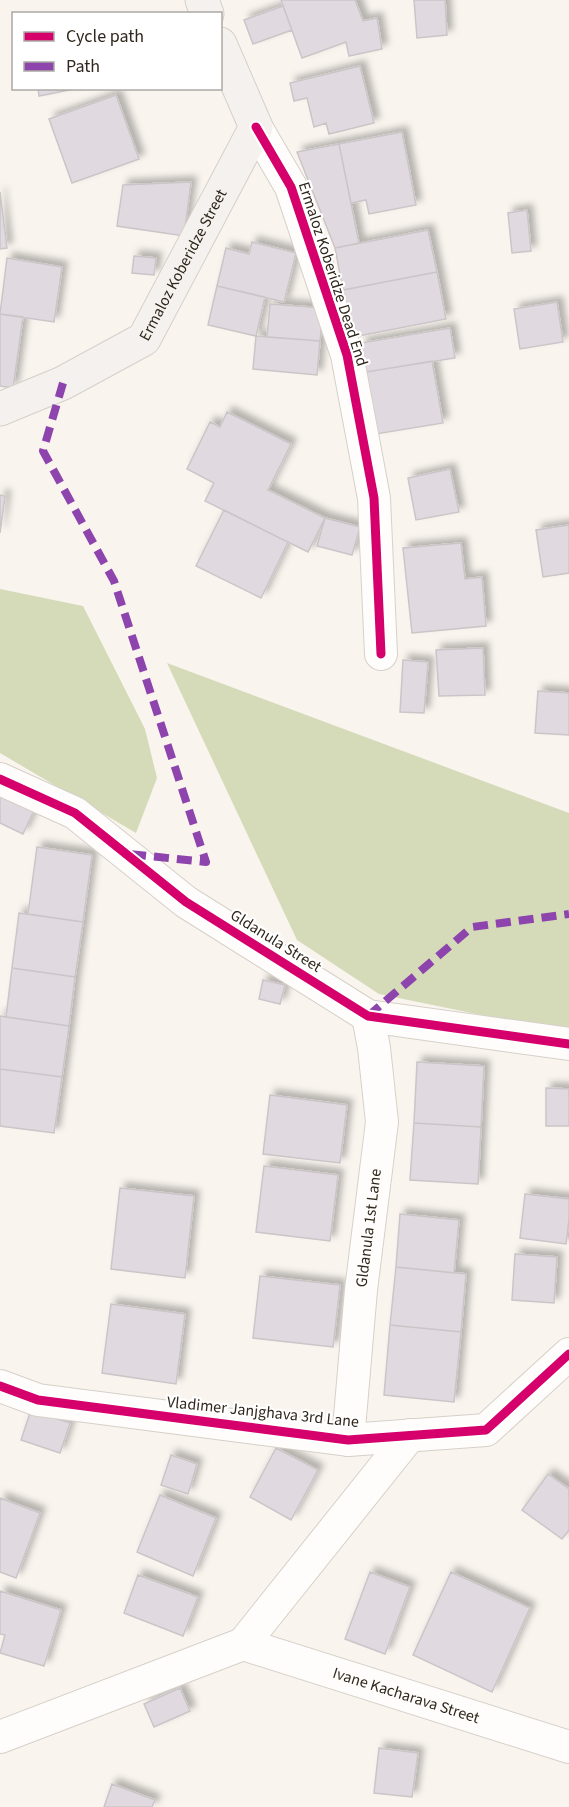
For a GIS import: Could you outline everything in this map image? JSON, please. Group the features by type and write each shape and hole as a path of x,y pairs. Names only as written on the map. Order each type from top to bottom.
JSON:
{"street":[{"path":"222,49 256,127"},
{"name":"Ermaloz Koberidze Street","path":"0,409 63,383 144,339 256,127"},
{"name":"Ermaloz Koberidze Dead End","path":"256,127 291,187 347,355 374,498 381,654"},
{"name":"Gldanula Street","path":"0,779 75,813 186,902 368,1016 569,1044"},
{"name":"Gldanula 1st Lane","path":"348,1440 361,1290 382,1122 368,1016"},
{"name":"Vladimer Janjghava 3rd Lane","path":"0,1386 38,1400 348,1440 486,1430 569,1354"},
{"path":"0,1737 243,1644 411,1436"},
{"name":"Ivane Kacharava Street","path":"243,1644 569,1747"}],"green space":[{"path":"0,589 83,606 145,729 157,778 136,833 0,753"},
{"path":"167,663 569,813 569,1033 379,994 297,940"}],"building":[{"path":"281,0 355,0 363,21 377,18 382,49 349,56 346,42 302,58"},
{"path":"414,0 445,0 447,35 417,38"},
{"path":"283,6 292,30 253,44 244,20"},
{"path":"360,66 374,123 329,134 326,123 314,127 307,98 294,101 290,83"},
{"path":"38,90 69,90 39,96"},
{"path":"116,95 139,159 72,183 49,119"},
{"path":"402,132 416,205 369,214 366,200 351,203 339,144"},
{"path":"339,144 359,243 335,248 297,152"},
{"path":"191,182 184,236 117,226 123,185"},
{"path":"0,192 7,248 0,249"},
{"path":"527,210 531,251 512,253 508,213"},
{"path":"428,230 437,272 343,290 335,248"},
{"path":"252,242 296,253 284,302 217,286 226,248 249,254"},
{"path":"134,256 156,258 154,275 132,273"},
{"path":"7,258 62,267 54,322 0,314"},
{"path":"437,272 446,319 353,337 343,290"},
{"path":"217,286 265,297 256,336 208,325"},
{"path":"557,302 563,342 520,349 514,309"},
{"path":"270,304 323,308 320,341 267,337"},
{"path":"0,314 23,317 13,388 0,386"},
{"path":"450,328 455,358 366,372 361,343"},
{"path":"256,336 320,341 317,375 253,369"},
{"path":"432,361 443,423 376,434 366,372"},
{"path":"227,412 291,444 268,490 325,518 308,552 205,501 214,483 187,469 210,422 220,427"},
{"path":"450,469 459,512 416,520 408,478"},
{"path":"0,495 5,496 0,533"},
{"path":"224,510 288,542 261,598 196,566"},
{"path":"325,518 360,527 352,555 317,546"},
{"path":"569,525 569,573 543,577 536,530"},
{"path":"461,543 465,579 482,577 486,626 412,633 403,548"},
{"path":"483,648 485,695 439,696 436,650"},
{"path":"403,660 428,662 424,713 400,712"},
{"path":"538,691 569,693 569,735 535,733"},
{"path":"0,788 36,806 23,834 0,823"},
{"path":"37,847 92,855 83,922 28,914"},
{"path":"19,913 83,922 75,977 12,968"},
{"path":"12,968 75,977 69,1026 6,1017"},
{"path":"263,980 285,985 280,1004 259,999"},
{"path":"0,1016 69,1026 62,1077 0,1069"},
{"path":"417,1062 484,1066 481,1127 414,1123"},
{"path":"0,1069 62,1077 54,1133 0,1126"},
{"path":"546,1088 569,1089 569,1126 546,1126"},
{"path":"270,1095 347,1105 340,1163 263,1154"},
{"path":"414,1123 481,1127 478,1184 410,1180"},
{"path":"264,1166 338,1175 330,1241 256,1232"},
{"path":"120,1188 194,1196 185,1278 111,1269"},
{"path":"525,1194 569,1199 566,1244 520,1238"},
{"path":"400,1214 459,1220 454,1273 396,1267"},
{"path":"515,1254 557,1257 554,1303 512,1300"},
{"path":"396,1267 466,1274 461,1332 390,1325"},
{"path":"260,1276 340,1285 333,1347 253,1338"},
{"path":"111,1304 185,1314 176,1384 102,1373"},
{"path":"390,1325 461,1332 454,1402 384,1395"},
{"path":"31,1410 70,1423 60,1453 21,1440"},
{"path":"276,1448 318,1470 291,1520 250,1497"},
{"path":"171,1455 197,1464 188,1494 161,1485"},
{"path":"548,1474 569,1489 569,1530 562,1539 522,1510"},
{"path":"160,1495 216,1518 193,1576 137,1552"},
{"path":"0,1498 40,1513 16,1578 0,1572"},
{"path":"370,1572 410,1587 385,1654 345,1639"},
{"path":"451,1572 530,1608 492,1692 413,1655"},
{"path":"138,1575 198,1597 183,1636 124,1613"},
{"path":"0,1591 61,1610 44,1666 0,1653 5,1635 0,1634"},
{"path":"180,1688 190,1711 154,1727 144,1704"},
{"path":"379,1748 418,1753 412,1797 374,1793"},
{"path":"112,1784 155,1800 152,1807 104,1807"}],"marked path":[{"path":"63,383 43,451 114,581 206,862 129,854"},
{"path":"368,1016 472,927 569,914"}],"cycle path":[{"path":"256,127 291,187 347,355 374,498 381,654"},
{"path":"0,779 75,813 186,902 368,1016 569,1044"},
{"path":"0,1386 38,1400 348,1440 486,1430 569,1354"}]}
